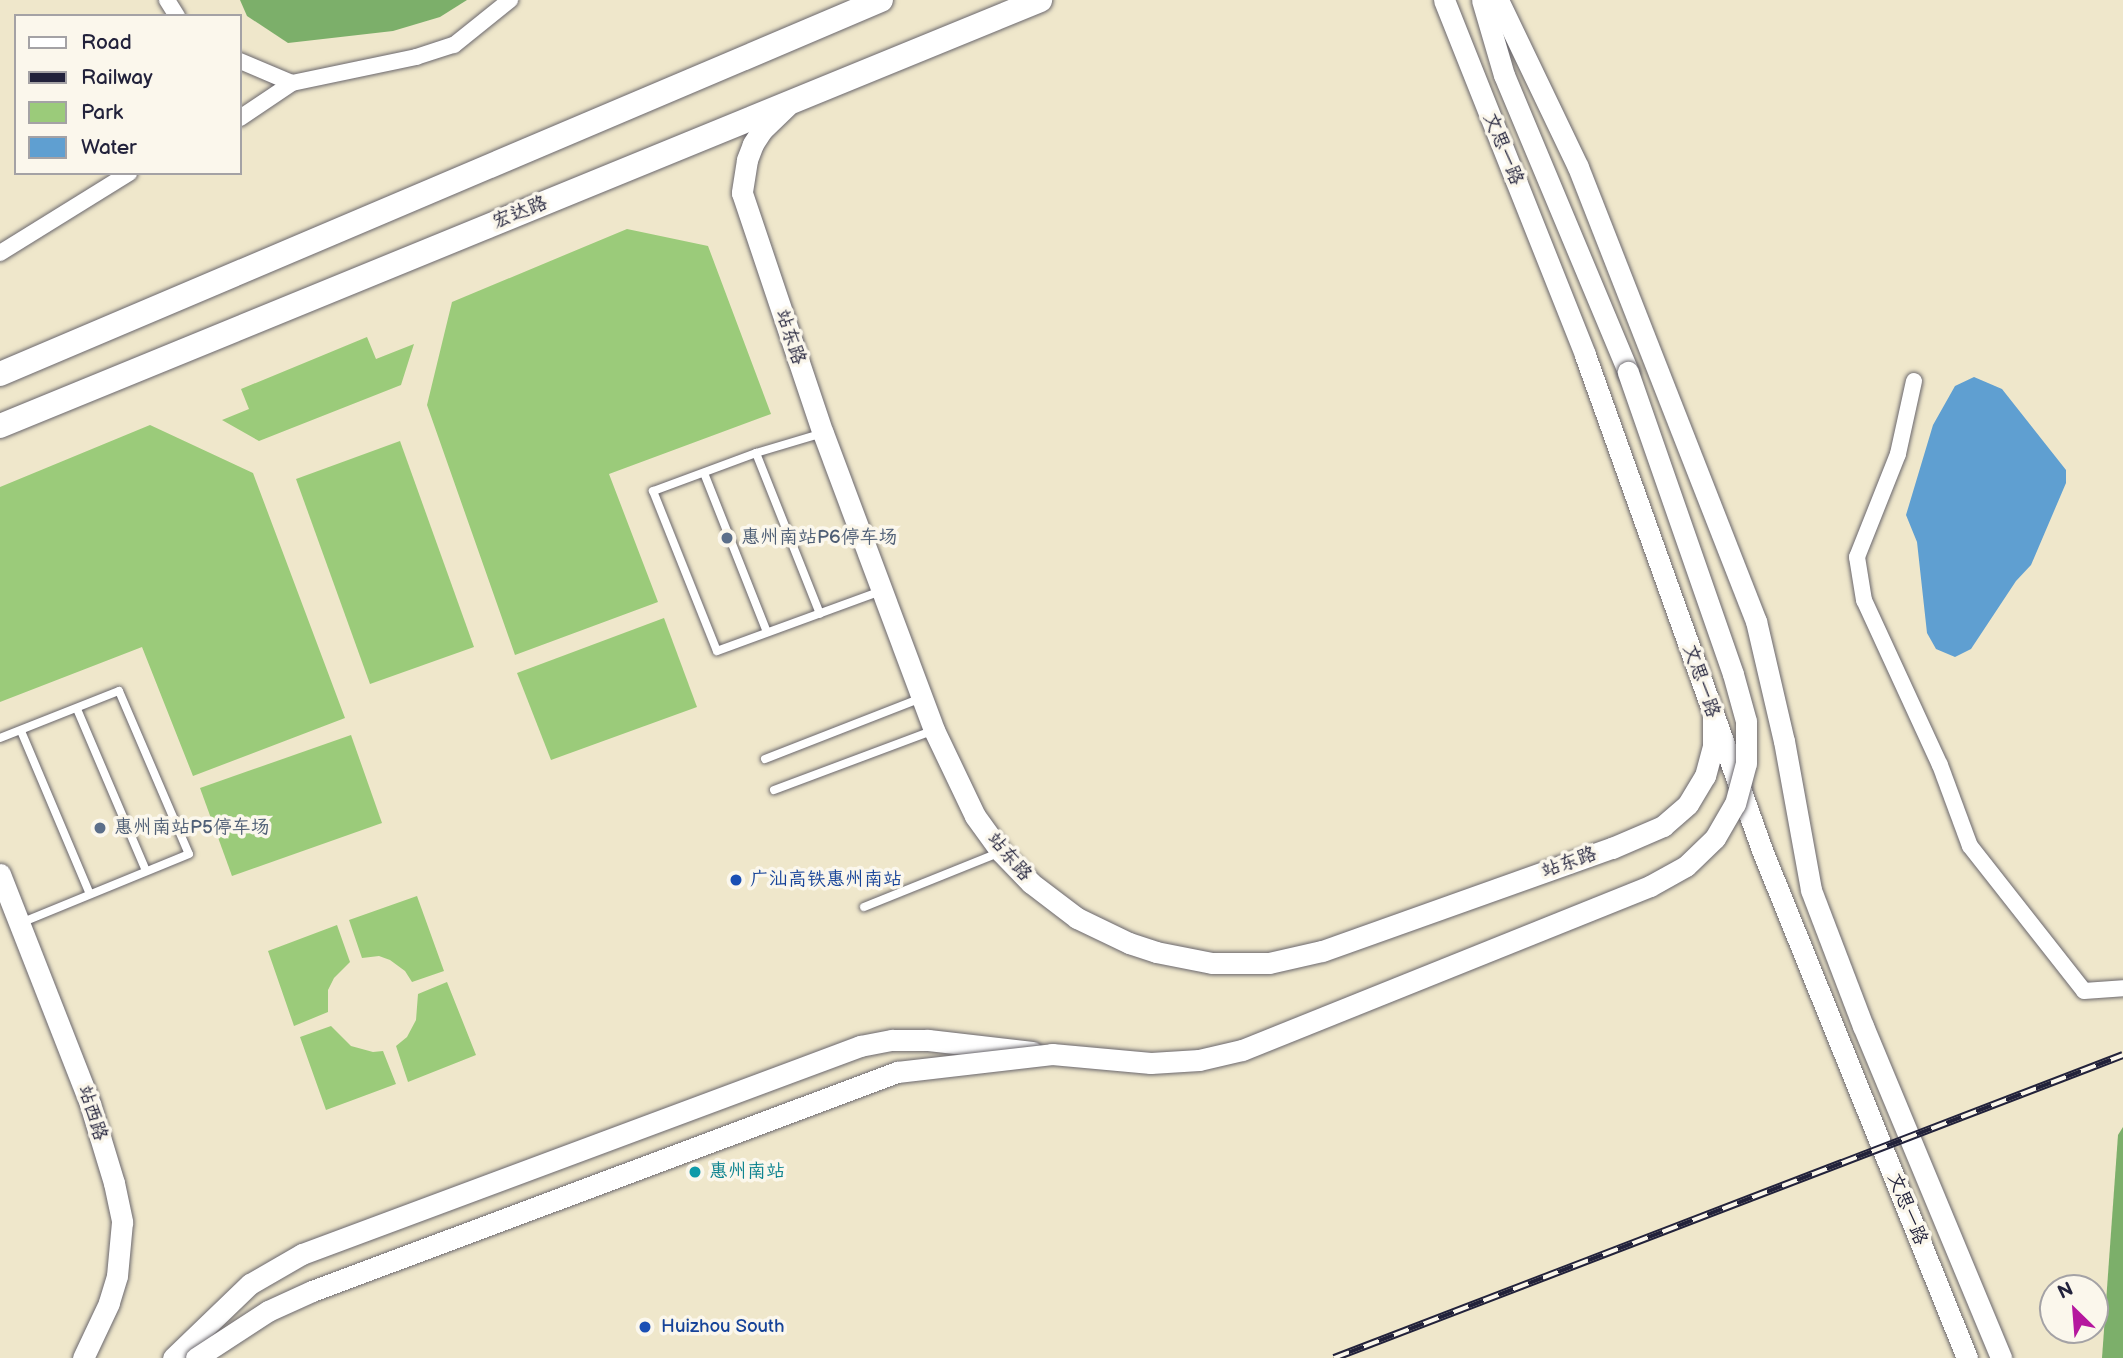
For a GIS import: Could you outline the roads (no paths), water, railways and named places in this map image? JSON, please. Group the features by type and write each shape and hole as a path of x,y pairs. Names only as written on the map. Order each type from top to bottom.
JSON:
{"main road":[{"path":"0,374 881,0"},
{"name":"宏达路","path":"0,426 1040,0"}],"street":[{"path":"242,117 292,83 416,57 454,45 510,0"},
{"name":"文思一路","path":"1444,0 1585,355 1762,850 1967,1358"},
{"path":"173,1358 250,1284 302,1254 860,1046 892,1040 928,1040 1151,1063 1199,1060 1242,1050 1284,1036 1650,886 1686,866 1715,838 1735,804 1742,784 1746,763 1746,720 1733,674 1628,372 1504,75 1482,0"},
{"name":"文思一路","path":"1498,0 1578,167 1756,621 1784,741 1811,890 1868,1039 2001,1358"},
{"path":"242,62 292,83"},
{"name":"站东路","path":"802,98 774,117 758,137 747,160 742,193 822,433 934,730 975,816 1001,852 1053,901 1077,918 1129,943 1183,959 1240,965 1269,963 1322,951 1612,848 1663,826 1688,804 1705,776 1713,747 1713,716"},
{"path":"0,253 126,175"},
{"path":"1914,381 1898,454 1857,557 1864,600 1940,765 1970,846 2084,991 2123,988"},
{"name":"站西路","path":"0,874 90,1104 114,1183 122,1222 117,1276 109,1303 83,1358"},
{"path":"195,1358 268,1311 312,1291 897,1072 1052,1054"}],"lane":[{"path":"822,433 756,453 653,491 717,651 882,591"},
{"path":"756,453 821,614"},
{"path":"704,472 767,632"},
{"path":"0,738 119,691 188,854 21,923"},
{"path":"765,759 922,698"},
{"path":"77,709 145,871"},
{"path":"774,790 934,730"},
{"path":"21,731 90,894"},
{"path":"864,907 1001,852"}],"water":[{"path":"1974,377 2002,389 2066,470 2066,483 2031,565 2016,581 1971,649 1955,657 1936,649 1927,633 1917,542 1906,515 1933,425 1955,386"}],"railway":[{"path":"1334,1358 2123,1055"}],"place":[{"name":"惠州南站P6停车场","path":"727,538"},
{"name":"惠州南站P5停车场","path":"100,828"},
{"name":"广汕高铁惠州南站","path":"736,880"},
{"name":"惠州南站","path":"695,1172"},
{"name":"Huizhou South","path":"645,1327"}]}
